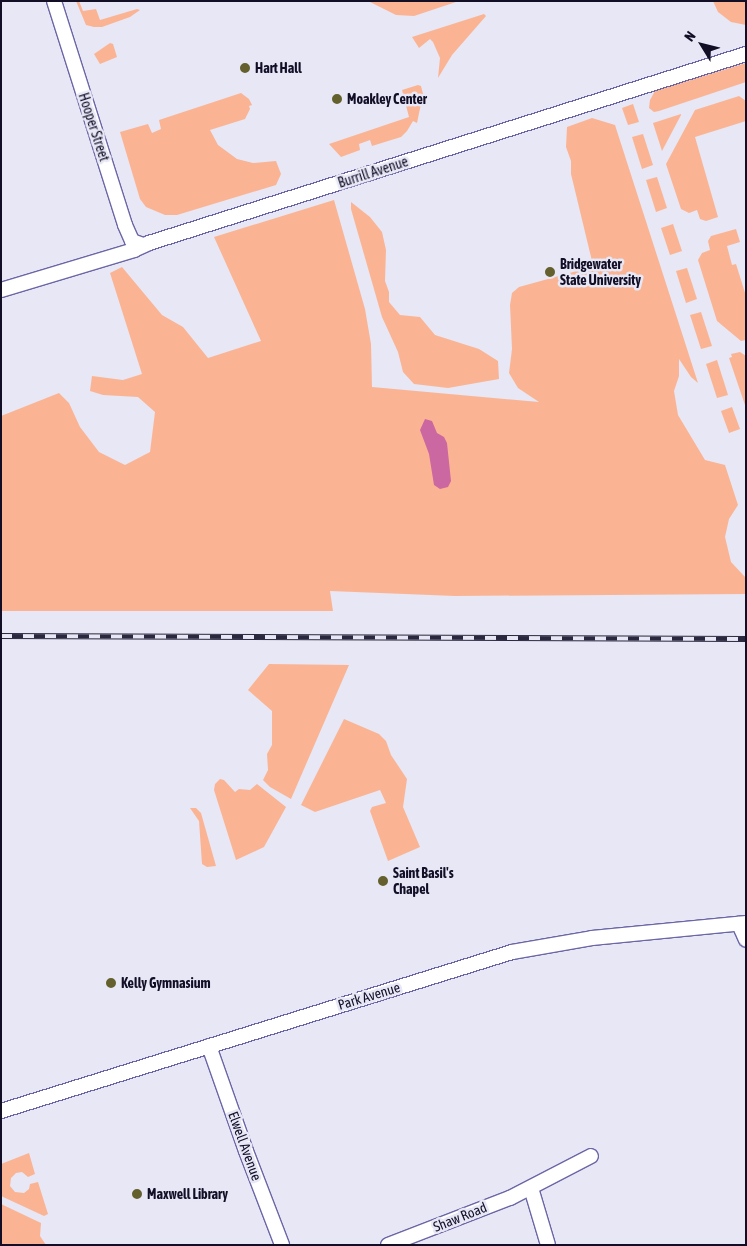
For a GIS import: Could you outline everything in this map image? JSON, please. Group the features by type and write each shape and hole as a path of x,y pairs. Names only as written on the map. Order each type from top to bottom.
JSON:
{"street":[{"name":"Hooper Street","path":"54,1 125,225 132,241 143,245"},
{"name":"Burrill Avenue","path":"1,290 134,250 143,245 746,54"},
{"path":"742,924 746,940"},
{"name":"Park Avenue","path":"1,1111 483,961 537,946 626,934 742,924"},
{"name":"Elwell Avenue","path":"209,1046 282,1245"},
{"name":"Shaw Road","path":"388,1245 530,1188 591,1156"},
{"path":"530,1188 548,1245"}],"shaded area":[{"path":"76,1 79,1 83,11 96,9 100,20 137,9 140,10 130,17 102,27 94,27 86,25"},
{"path":"368,1 459,1 414,16 396,15"},
{"path":"713,1 746,1 746,25 731,22 718,12"},
{"path":"484,14 486,16 452,55 438,78 440,58 433,42 430,39 419,48 412,37"},
{"path":"110,43 113,44 117,57 100,64 94,54"},
{"path":"746,63 746,82 659,111 654,112 649,108 650,100 655,91"},
{"path":"418,85 421,86 423,94 417,123 413,121 401,137 372,146 370,140 359,144 360,150 341,157 329,144 409,117 402,90"},
{"path":"241,93 249,99 252,105 249,106 250,109 245,119 210,130 218,145 237,159 253,163 276,161 281,174 276,185 177,215 165,215 146,207 140,199 120,132 148,124 152,133 161,129 159,120"},
{"path":"739,96 746,101 746,121 695,137 718,217 706,221 700,219 697,210 689,213 681,209 666,164 695,110"},
{"path":"633,104 639,122 628,125 622,108"},
{"path":"681,115 662,151 653,123"},
{"path":"592,118 615,125 698,383 691,377 679,359 679,376 674,391 678,415 705,460 725,465 738,505 729,519 725,537 731,562 746,578 746,594 455,596 330,591 333,611 1,611 1,416 59,393 69,403 80,427 99,452 125,465 150,452 155,412 138,397 103,395 90,391 92,376 123,380 142,374 110,273 122,267 162,315 183,327 208,358 261,341 214,237 334,200 365,309 371,344 372,387 539,402 518,388 509,373 512,349 510,305 512,293 519,287 584,269 592,261 571,174 571,161 566,147 567,127"},
{"path":"643,134 653,165 642,169 632,137"},
{"path":"657,177 667,208 656,212 646,180"},
{"path":"351,202 370,217 382,232 386,250 385,281 389,292 389,302 400,315 420,317 435,335 479,349 498,361 499,379 448,388 414,384 403,372 398,352 382,317 351,209"},
{"path":"673,224 682,251 670,255 661,228"},
{"path":"736,229 740,242 727,246 732,265 736,264 746,296 746,340 741,341 717,321 698,260 702,253 710,250 708,241 711,236"},
{"path":"687,268 697,299 686,303 676,271"},
{"path":"701,312 712,346 701,349 690,315"},
{"path":"740,352 746,356 746,408 729,358 732,357 731,354"},
{"path":"717,360 728,395 717,398 706,364"},
{"path":"732,407 740,429 729,433 721,411"},
{"path":"425,419 432,421 437,433 444,437 447,443 451,481 448,487 440,489 434,485 429,454 420,430"},
{"path":"269,664 349,665 291,799 270,787 263,780 268,770 267,754 272,745 272,711 248,690"},
{"path":"344,719 379,734 386,741 391,755 407,779 403,807 420,847 388,861 370,811 372,807 386,803 380,790 315,812 301,805"},
{"path":"220,779 224,780 235,792 239,789 250,790 257,784 286,807 264,847 236,860 214,790 215,784"},
{"path":"190,808 196,808 201,813 216,866 207,867 202,864 199,821"},
{"path":"29,1153 35,1174 28,1177 22,1172 16,1173 11,1178 10,1186 15,1192 24,1193 29,1189 30,1184 38,1182 48,1214 44,1216 1,1196 1,1164"},
{"path":"1,1204 41,1223 40,1236 46,1245 1,1245"}],"railway":[{"path":"1,636 746,639"}],"place":[{"name":"Hart Hall","path":"245,68"},
{"name":"Moakley Center","path":"337,99"},
{"name":"Bridgewater State University","path":"550,272"},
{"name":"Saint Basil's Chapel","path":"383,881"},
{"name":"Kelly Gymnasium","path":"111,983"},
{"name":"Maxwell Library","path":"137,1194"}]}
